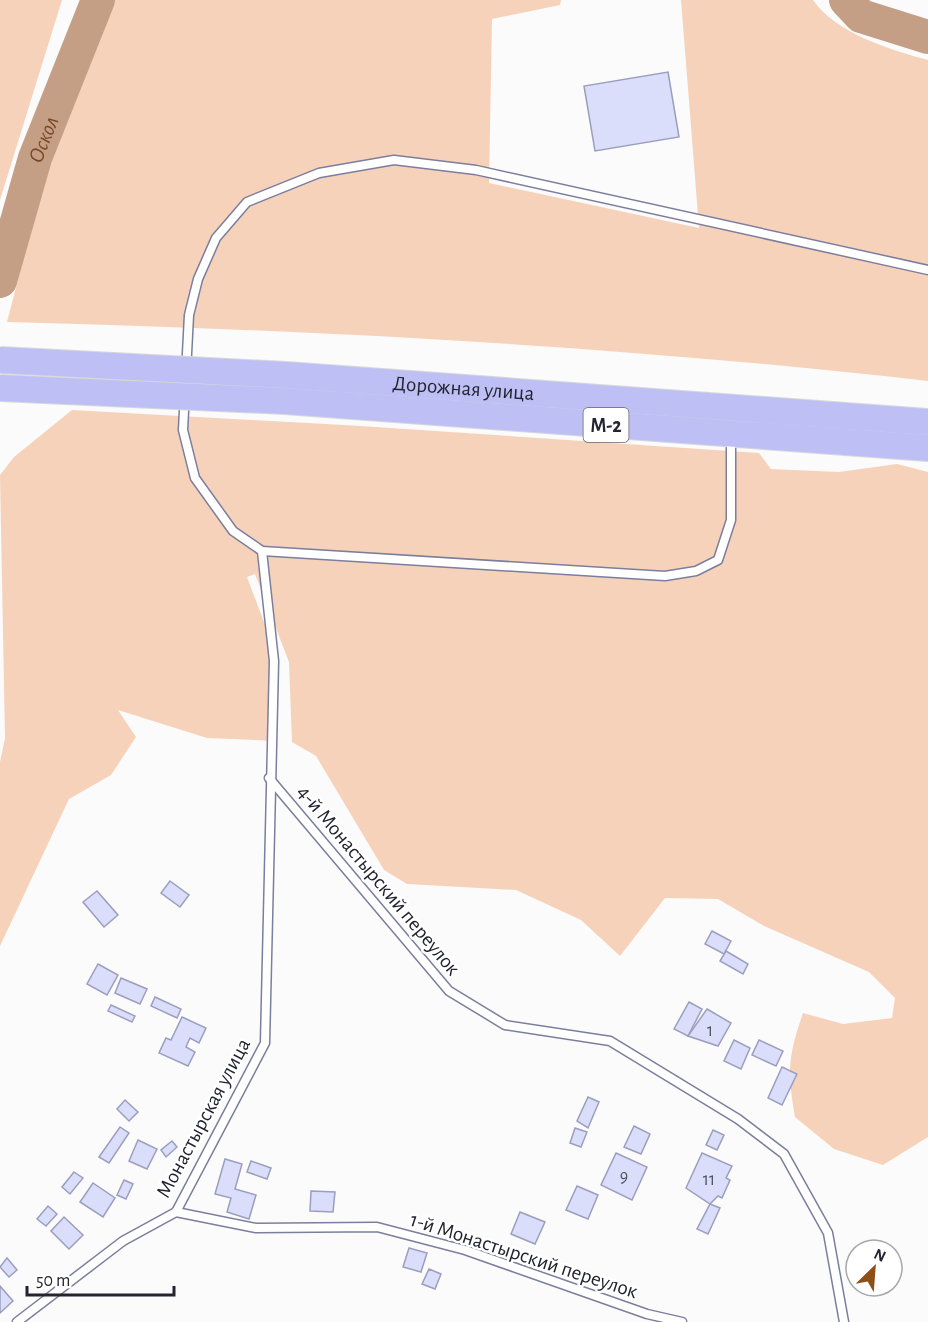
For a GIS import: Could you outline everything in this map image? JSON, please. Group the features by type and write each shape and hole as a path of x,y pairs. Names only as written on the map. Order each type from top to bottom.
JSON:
{"main road":[{"name":"Дорожная улица","path":"0,360 286,375 928,422"},
{"name":"Дорожная улица","path":"0,388 285,401 928,448"}],"lane":[{"path":"731,434 731,519 718,561 696,571 665,576 262,551 233,531 195,478 183,430 189,315 198,279 216,238 247,202 319,173 394,160 476,170 928,270"},
{"name":"Монастырская улица","path":"17,1322 123,1241 176,1212 265,1043 269,778 274,661 262,551"},
{"name":"4-й Монастырский переулок","path":"269,778 448,991 505,1025 610,1041 738,1119 784,1154 828,1233 844,1322"},
{"name":"1-й Монастырский переулок","path":"176,1212 256,1228 377,1227 465,1250 647,1314 682,1322"}],"shaded area":[{"path":"0,0 62,0 0,200"},
{"path":"110,0 561,0 560,5 492,19 489,183 699,228 681,0 813,0 823,12 849,31 897,51 928,60 928,381 698,358 468,341 7,322 56,133"},
{"path":"72,410 361,426 759,453 771,469 839,472 897,464 928,472 928,1137 883,1165 834,1149 795,1117 790,1064 794,1041 803,1013 843,1024 892,1018 895,998 869,972 764,926 718,899 665,898 620,956 581,920 516,890 407,884 384,870 316,756 292,742 289,662 255,574 247,577 279,662 277,741 207,738 118,710 136,737 111,775 69,799 0,946 0,762 5,738 0,475 14,457"}],"building":[{"path":"668,72 679,137 595,151 584,86"},
{"path":"170,881 189,895 180,907 161,893"},
{"path":"97,891 118,915 104,927 83,902"},
{"path":"712,931 731,941 724,954 705,944"},
{"path":"726,951 748,964 743,974 720,961"},
{"path":"98,964 118,975 107,995 87,984"},
{"path":"121,978 147,989 140,1004 115,993"},
{"path":"155,997 181,1009 177,1018 151,1006"},
{"path":"689,1002 702,1009 688,1036 674,1029"},
{"path":"111,1005 135,1016 132,1022 108,1011"},
{"path":"707,1009 731,1023 718,1046 688,1036"},
{"path":"182,1017 206,1028 199,1043 190,1038 186,1047 195,1052 188,1066 159,1053 166,1038 171,1040"},
{"path":"734,1040 750,1048 741,1069 724,1061"},
{"path":"759,1040 783,1051 776,1066 752,1055"},
{"path":"782,1067 797,1074 782,1105 768,1098"},
{"path":"588,1097 599,1102 588,1128 577,1121"},
{"path":"125,1100 138,1112 129,1121 117,1109"},
{"path":"634,1126 650,1134 641,1154 624,1147"},
{"path":"120,1127 129,1133 109,1163 99,1157"},
{"path":"575,1128 587,1132 581,1147 570,1143"},
{"path":"713,1130 724,1135 717,1150 706,1145"},
{"path":"138,1140 157,1149 147,1169 129,1161"},
{"path":"172,1141 177,1147 166,1157 161,1150"},
{"path":"616,1153 647,1167 632,1200 601,1185"},
{"path":"702,1153 732,1166 726,1178 730,1180 722,1198 718,1196 710,1204 686,1188"},
{"path":"225,1159 242,1164 235,1189 256,1195 249,1219 227,1212 231,1198 215,1194"},
{"path":"251,1161 271,1168 267,1179 247,1172"},
{"path":"74,1172 83,1178 70,1194 62,1187"},
{"path":"124,1180 133,1184 126,1199 117,1195"},
{"path":"93,1183 115,1198 103,1217 80,1202"},
{"path":"577,1186 598,1195 588,1219 566,1210"},
{"path":"311,1191 335,1192 333,1212 310,1211"},
{"path":"710,1204 720,1208 708,1234 697,1229"},
{"path":"48,1206 57,1214 46,1226 37,1219"},
{"path":"520,1212 545,1222 535,1244 511,1234"},
{"path":"64,1217 83,1235 69,1249 51,1231"},
{"path":"409,1248 427,1253 421,1272 403,1267"},
{"path":"7,1258 17,1270 9,1277 0,1267"},
{"path":"429,1269 441,1274 435,1289 422,1284"},
{"path":"0,1286 13,1301 0,1313"}],"waterway":[{"name":"Оскол","path":"0,281 35,158 98,0"},
{"name":"Оскол","path":"846,0 861,16 928,37"}]}
